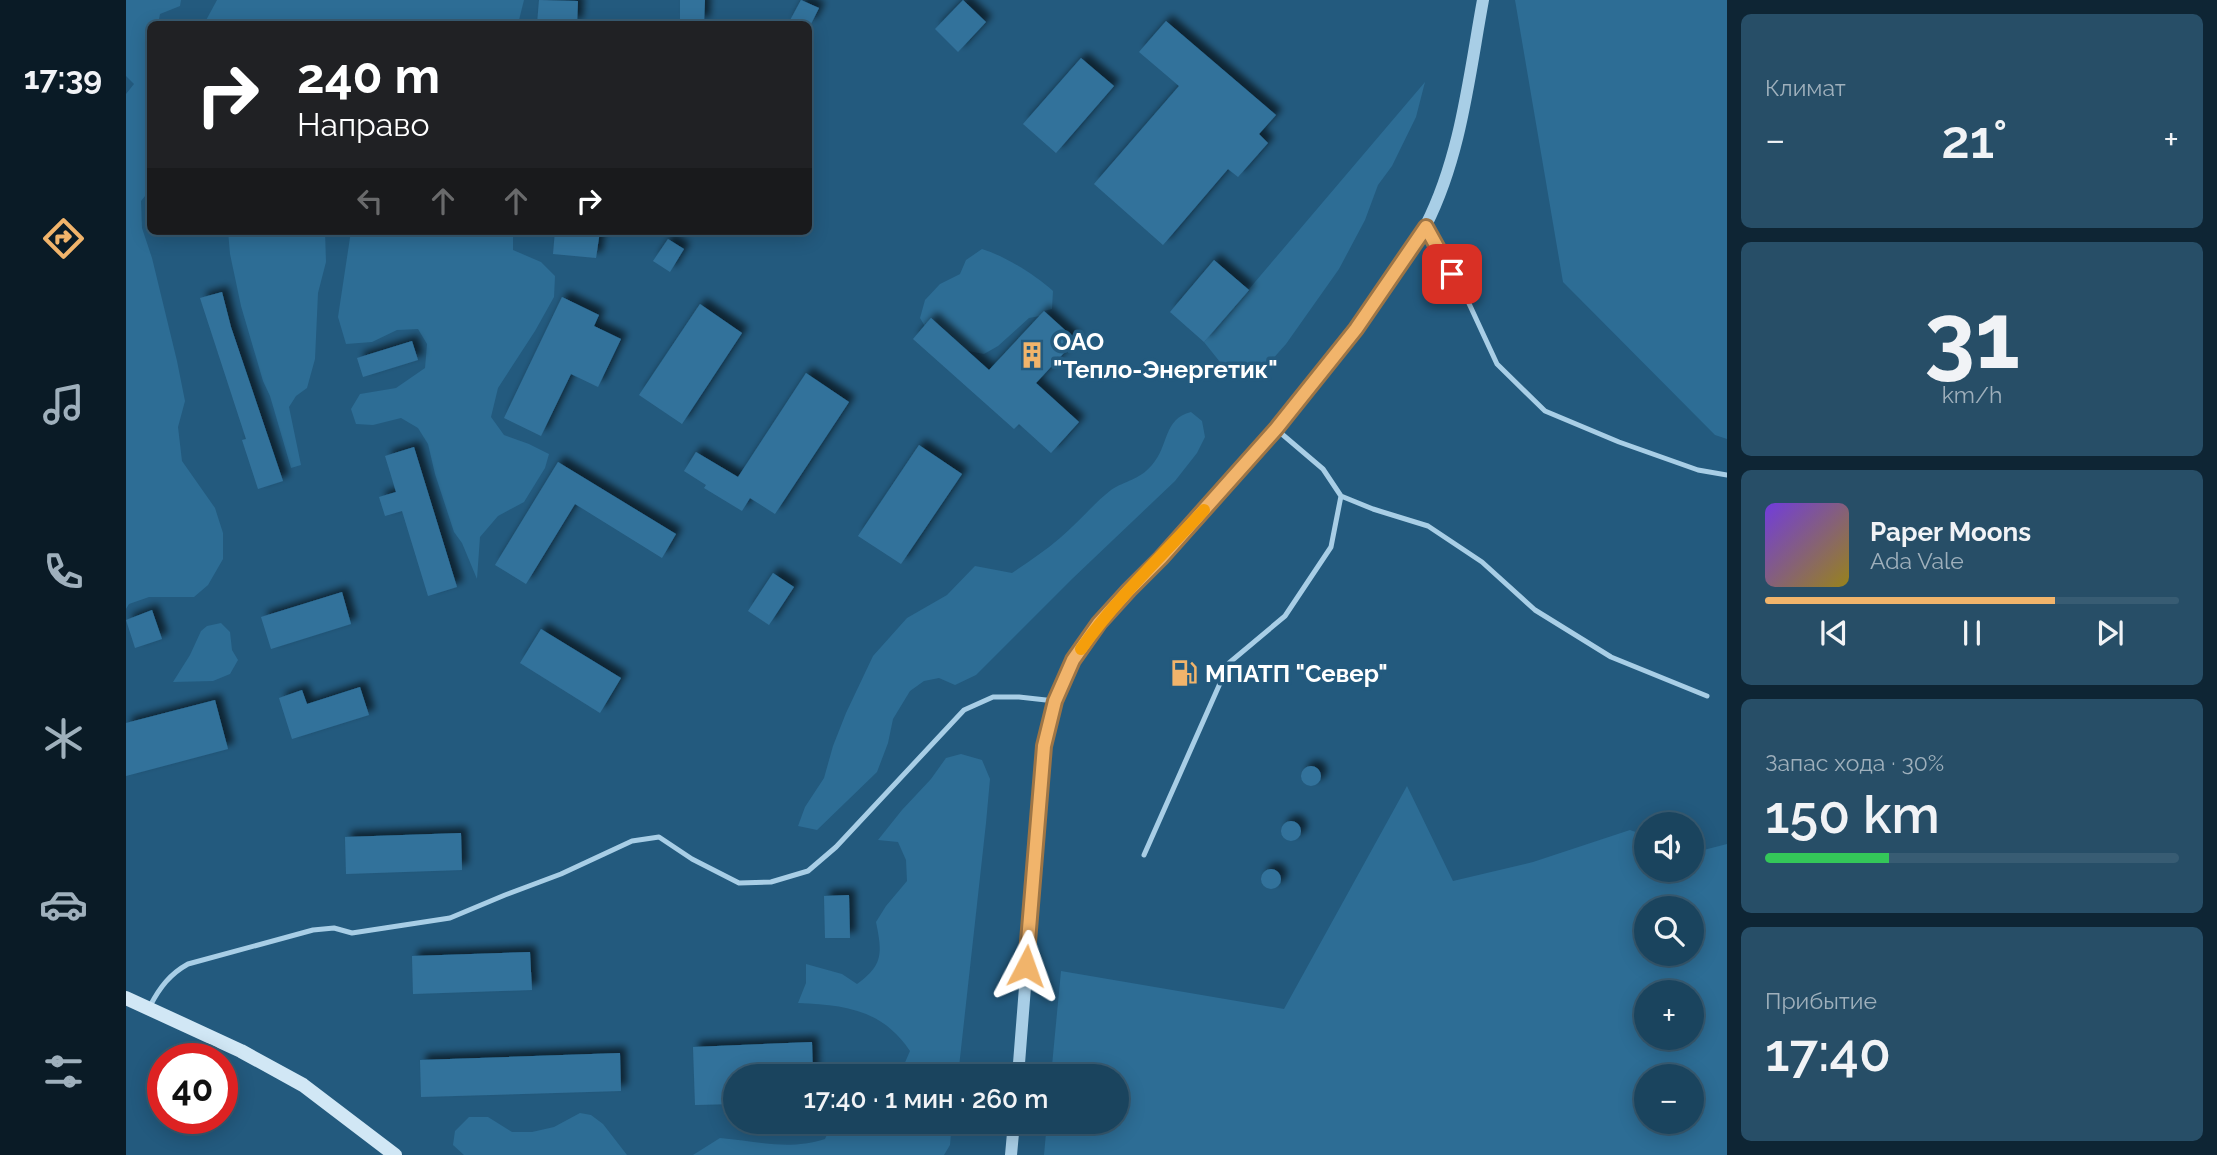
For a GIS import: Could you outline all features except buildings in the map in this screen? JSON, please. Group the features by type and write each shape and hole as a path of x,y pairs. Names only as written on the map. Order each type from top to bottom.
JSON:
{"main road":[{"path":"126,998 241,1051 303,1085 395,1155"}],"street":[{"path":"1019,1064 1044,746 1055,701 1073,660 1099,623 1276,429 1356,329 1426,227 1452,158 1483,0"},
{"path":"1011,1155 1013,1134"}],"lane":[{"path":"1426,227 1466,297 1497,364 1545,411 1619,442 1698,470 1727,475"},
{"path":"1276,429 1323,469 1341,496 1428,526 1482,562 1535,610 1611,657 1707,696"},
{"path":"1144,855 1229,663 1285,616 1301,593 1331,547 1341,496"},
{"path":"149,1009 166,980 188,964 313,930 334,929 352,933 450,918 561,874 632,841 659,837 692,859 739,883 771,882 808,870 836,847 964,710 993,697 1055,701"}],"shaded area":[{"path":"126,0 181,0 180,6 160,14 159,21 147,21 147,194 141,201 142,228 152,258 185,401 178,427 182,461 215,508 223,533 223,559 208,585 194,597 149,597 129,604 126,609 126,94 134,84 126,76"},
{"path":"217,0 524,0 519,21 206,21"},
{"path":"1515,0 1727,0 1727,439 1715,435 1563,282"},
{"path":"1425,82 1416,117 1392,166 1378,185 1365,220 1339,269 1286,344 1269,363 1255,368 1236,367 1220,362 1204,342"},
{"path":"228,235 325,235 326,262 318,293 315,359 307,388 296,396 289,407 301,465 291,468 241,306"},
{"path":"350,235 513,235 513,250 541,262 555,276 554,297 498,388 491,417 504,435 549,454 545,468 524,502 498,516 480,537 477,579 462,543 454,532 428,444 418,428 401,418 373,425 356,424 351,409 360,394 396,388 425,368 427,344 418,329 397,330 372,342 346,344 338,317"},
{"path":"982,249 1019,267 1053,291 1052,309 1044,311 1040,316 1029,318 998,346 984,354 963,350 930,335 920,318 925,300 940,284 960,274 966,260"},
{"path":"1191,412 1202,421 1205,437 1197,453 1175,481 976,675 955,685 939,678 924,681 910,691 893,719 888,743 877,772 817,830 798,826 805,807 824,778 846,713 873,656 907,618 947,595 975,566 1012,573 1042,552 1111,490 1147,470 1157,458 1175,421"},
{"path":"221,623 230,632 232,650 238,660 230,674 213,681 173,682 201,631 207,626"},
{"path":"961,754 982,760 990,779 959,1064 904,1064 910,1051 887,1026 874,1018 831,1005 798,1003 806,983 806,964 842,974 857,984 872,971 880,950 876,922 907,881 906,860 898,842 878,840 946,758"},
{"path":"1407,786 1453,881 1533,862 1630,830 1634,831 1634,882 1704,882 1704,850 1727,844 1727,1155 1044,1155 1046,1134 1129,1134 1129,1064 1052,1064 1061,971 1284,1009"},
{"path":"580,1113 591,1115 603,1124 627,1155 464,1155 453,1145 455,1131 469,1117 488,1117 512,1132 532,1132 554,1127"},
{"path":"827,1134 951,1134 950,1145 944,1155 693,1155 720,1138 772,1144 811,1143 825,1139"}],"slow traffic":[{"path":"1081,649 1099,623 1204,510"}],"place":[{"name":"ОАО \"Тепло-Энергетик\"","path":"1032,355"},
{"name":"МПАТП \"Север\"","path":"1184,673"}],"route":[{"path":"1026,966 1044,746 1055,701 1073,660 1099,623 1276,429 1356,329 1426,227 1452,274"}]}
